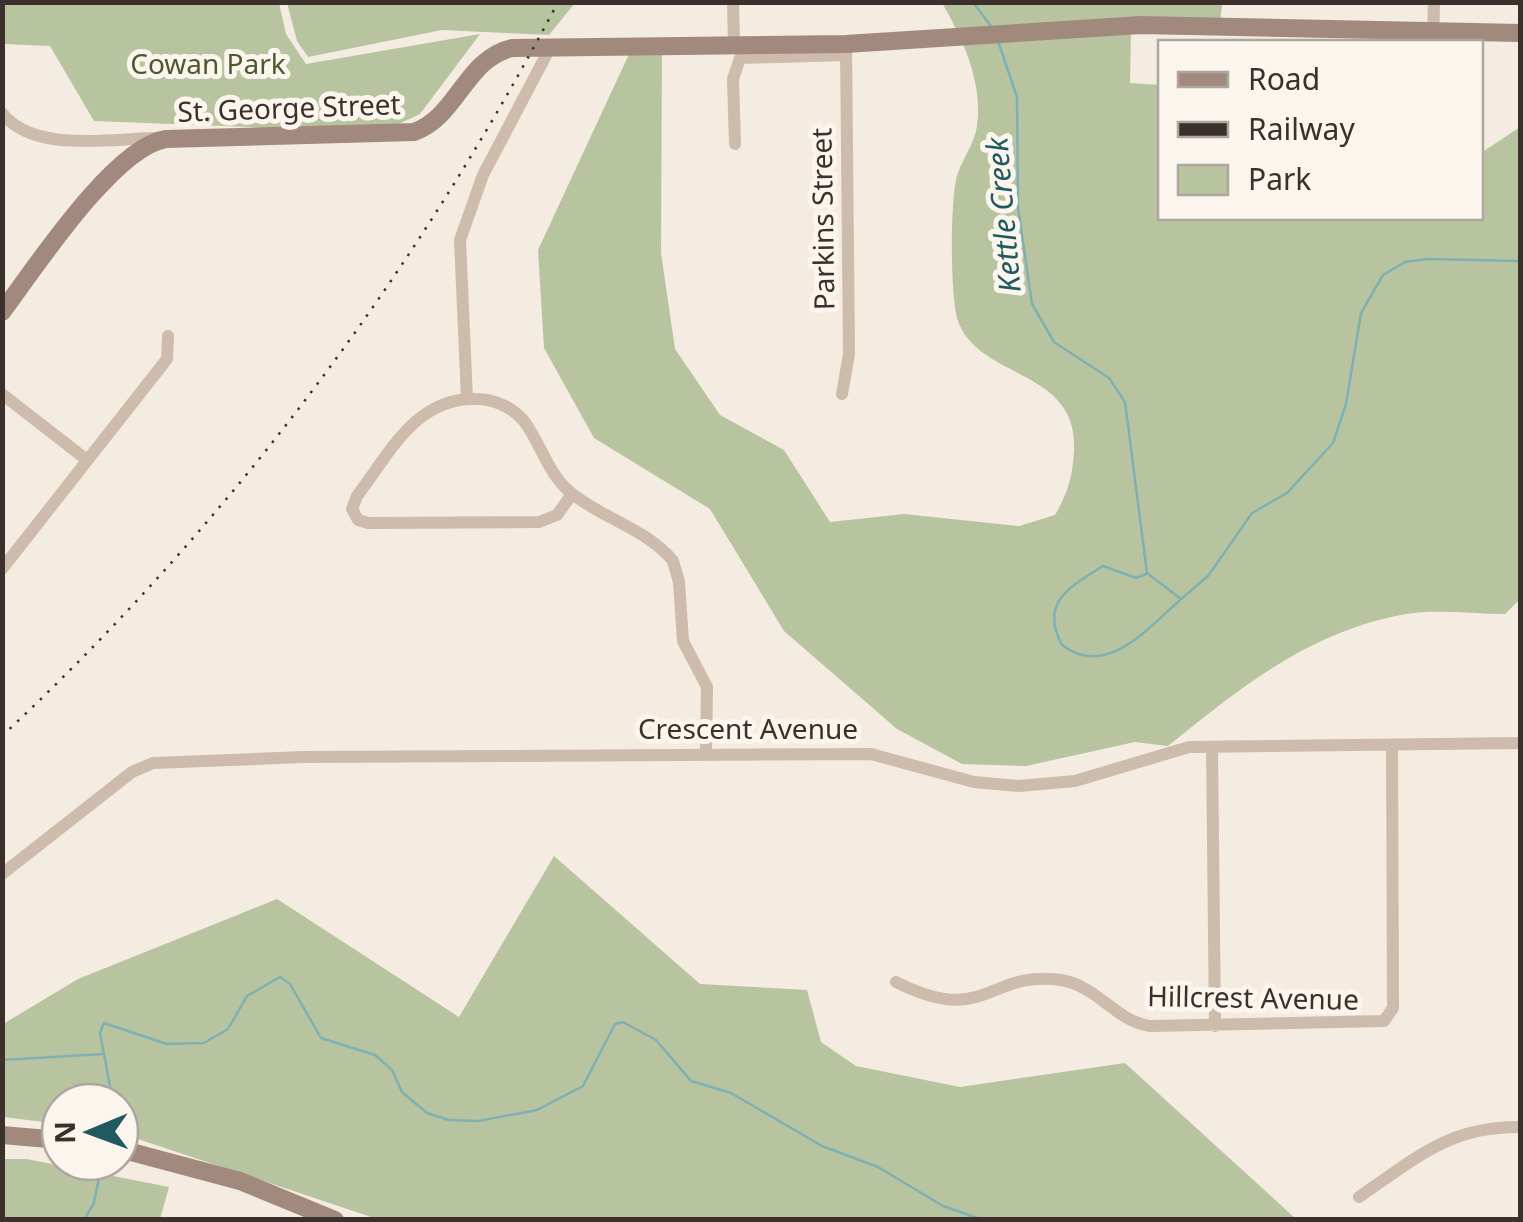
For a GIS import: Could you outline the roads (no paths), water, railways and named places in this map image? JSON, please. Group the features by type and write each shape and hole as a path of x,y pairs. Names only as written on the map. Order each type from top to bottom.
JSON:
{"street":[{"path":"733,2 734,43"},
{"path":"1433,37 1434,2"},
{"name":"St. George Street","path":"2,312 122,161 146,143 166,138 414,132 442,116 490,56 512,48 734,43 846,49 1141,25 1282,35 1433,37 1520,33"},
{"path":"467,399 460,240 483,175 550,46"},
{"path":"734,144 734,67 740,58 846,49"},
{"name":"Parkins Street","path":"842,394 850,354 846,49"},
{"path":"2,114 20,132 42,138 166,138"},
{"path":"2,569 166,359 168,336"},
{"path":"2,394 87,460"},
{"path":"572,494 557,515 540,522 358,520 352,509 354,500 418,418 444,400 492,400 519,416 541,456 572,494 673,560 682,641 707,687 706,753"},
{"name":"Crescent Avenue","path":"2,874 132,772 153,763 706,753 872,754 974,782 1019,786 1064,783 1181,749 1520,743"},
{"name":"Hillcrest Avenue","path":"896,982 924,996 955,1002 980,999 1020,982 1063,980 1095,992 1136,1023 1368,1025 1388,1018 1393,1008 1392,745"},
{"path":"1212,747 1215,1026"},
{"path":"1359,1198 1451,1136 1479,1128 1520,1126"},
{"path":"2,1136 40,1139"},
{"path":"140,1155 228,1178 336,1220"}],"waterway":[{"name":"Kettle Creek","path":"973,2 993,29"},
{"name":"Kettle Creek","path":"998,41 1017,97 1018,207 1032,304 1054,342 1109,378 1125,402 1147,573 1181,599 1208,576 1252,513 1287,493 1333,443 1346,404 1361,313 1383,275 1405,262 1428,259 1520,261"},
{"name":"Kettle Creek","path":"1146,574 1136,578 1103,566 1069,589 1054,617 1062,645 1078,654 1110,653 1140,636 1179,601"},
{"path":"109,1082 100,1033 104,1023 167,1044 204,1043 228,1029 247,996 280,977 290,984 321,1038 375,1055 392,1070 402,1092 427,1113 449,1120 478,1121 537,1110 583,1086 615,1024 623,1022 656,1040 691,1081 731,1093 822,1146 878,1167 943,1206 983,1220"},
{"path":"2,1060 102,1054"},
{"path":"84,1220 94,1203 98,1182"}],"railway":[{"path":"2,736 164,570 240,483 311,392 379,299 442,202 558,2"}],"park label":[{"name":"Cowan Park","path":"208,64"}]}
